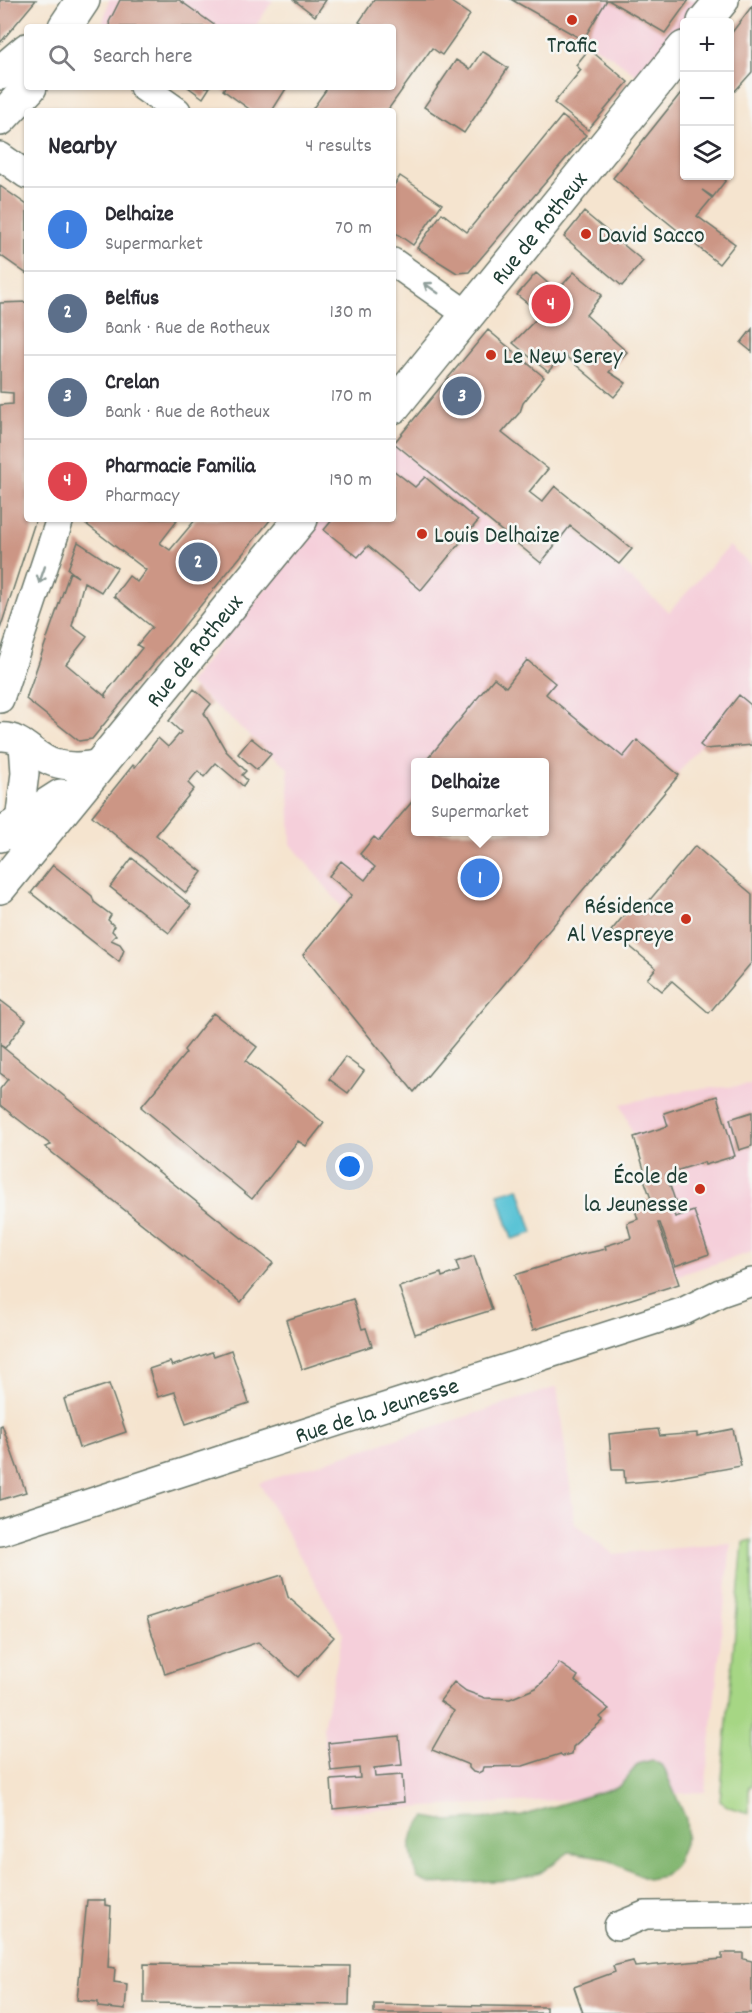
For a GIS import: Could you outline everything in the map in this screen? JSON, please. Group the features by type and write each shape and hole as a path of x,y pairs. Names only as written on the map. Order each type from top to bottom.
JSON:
{"street":[{"path":"67,24 83,0"},
{"path":"707,18 722,0"},
{"path":"0,73 24,53"},
{"name":"Rue de Rotheux","path":"396,403 680,53"},
{"path":"0,119 27,90"},
{"path":"147,90 173,108"},
{"path":"0,156 24,173"},
{"path":"396,264 468,315"},
{"path":"0,699 59,522"},
{"name":"Rue de Rotheux","path":"3,878 299,522"},
{"path":"12,741 53,763 93,772"},
{"path":"3,878 16,849 9,830 25,773 12,741"},
{"path":"9,830 93,772"},
{"name":"Rue de la Jeunesse","path":"0,1532 684,1311 720,1293 752,1282"},
{"path":"618,1926 645,1915 752,1914"}],"shaded area":[{"path":"109,0 273,0 257,24 103,24"},
{"path":"512,0 702,0 688,18 680,18 680,29 642,79 611,56"},
{"path":"396,446 540,564 571,527 669,612 729,546 752,566 752,745 705,749 700,745 678,773 679,775 414,1092 303,955 342,907 291,844 288,768 188,683 320,522 396,522"},
{"name":"École de la Jeunesse","path":"752,1085 752,1252 676,1276 634,1137 621,1104 688,1090"},
{"path":"557,1387 575,1524 613,1554 731,1543 705,1792 331,1812 323,1727 343,1633 259,1483"}],"green space":[{"path":"752,1540 752,1786 749,1786 749,1813 729,1807 720,1801 743,1542"},
{"path":"652,1760 663,1766 686,1819 687,1836 675,1866 664,1876 647,1879 602,1857 569,1852 540,1873 513,1880 430,1884 417,1878 411,1852 411,1839 426,1817 448,1821 522,1816 620,1786 638,1764"}],"water":[{"path":"519,1188 533,1233 512,1239 498,1194"}],"building":[{"path":"0,0 36,0 0,43"},
{"path":"120,0 179,0 213,24 109,24"},
{"path":"294,0 326,0 315,16"},
{"path":"374,0 448,0 470,15 442,55 432,48 389,108 313,108 326,90 396,90 396,24 362,24 359,22"},
{"name":"Trafic","path":"512,0 607,0 583,40"},
{"path":"608,0 689,0 665,33"},
{"path":"752,6 752,72 735,91 734,90 734,30"},
{"path":"589,49 628,82 588,130 554,103 581,70 576,65"},
{"path":"482,51 508,68 464,133 424,107 456,60 470,69"},
{"path":"192,90 208,90 203,98"},
{"path":"223,90 285,90 274,108 248,108"},
{"path":"680,94 680,180 726,180 713,197 702,190 712,198 697,216 735,244 719,264 613,178"},
{"path":"562,116 586,135 469,272 457,273 417,248 442,213 467,232"},
{"path":"400,176 442,204 413,245 396,233 396,182"},
{"path":"0,186 24,203 24,272 0,255"},
{"path":"584,212 643,261 622,286 564,237"},
{"path":"574,272 602,295 586,315 627,352 609,372 626,383 614,397 563,354 548,372 513,343 541,314 517,295 536,273 557,291"},
{"path":"24,302 24,522 35,522 0,629 0,405 13,404 13,393 0,392 0,303"},
{"path":"752,329 752,352 741,343"},
{"path":"488,330 544,377 523,403 520,412 502,433 548,469 529,492 542,502 555,486 632,549 619,564 570,526 541,563 396,445 396,441"},
{"name":"Louis Delhaize","path":"396,472 415,487 425,477 478,521 421,590 368,546 358,557 324,530 331,522 396,522"},
{"path":"86,522 176,522 160,543 170,550 193,522 269,522 92,739 79,741 26,699 70,572 78,577 68,569 78,542 117,568 101,592 84,582 72,626 87,637 66,664 106,697 105,694 142,648 137,645 152,627 114,596 129,576 137,582 146,570 86,524"},
{"path":"527,660 555,683 546,694 623,757 637,740 679,775 414,1092 303,955 352,895 329,876 341,861 365,880 375,867 360,854 374,837 379,841 411,803 411,836 549,836 549,758 428,758 494,678 506,687"},
{"path":"194,689 211,704 204,713 226,751 246,771 242,775 247,780 243,786 216,763 204,777 198,771 188,783 194,789 156,835 202,872 186,893 92,816 158,738 168,747 181,732 169,721"},
{"path":"739,695 751,705 752,745 705,749 700,745"},
{"path":"251,738 271,754 257,770 238,754"},
{"name":"Résidence Al Vespreye","path":"695,846 752,894 752,962 709,1013 672,981 662,991 647,979 656,968 611,931 635,902 643,908"},
{"path":"132,858 191,905 169,933 110,887"},
{"path":"53,865 92,896 94,902 111,915 108,920 114,926 112,931 116,935 111,940 120,944 124,950 119,962 31,893"},
{"path":"0,1000 26,1020 5,1048 0,1045"},
{"path":"213,1013 257,1047 246,1061 324,1123 306,1146 298,1141 252,1199 141,1107 186,1053 184,1050"},
{"path":"0,1045 273,1263 241,1302 45,1147 51,1145 0,1105 0,1089 8,1079 0,1073"},
{"path":"345,1057 364,1071 348,1093 329,1079"},
{"path":"717,1096 735,1156 705,1165 704,1162 666,1174 677,1206 672,1208 675,1217 694,1211 709,1254 675,1266 660,1223 658,1223 679,1284 533,1330 515,1275 606,1249 605,1246 631,1238 627,1223 638,1219 633,1204 651,1199 634,1137 668,1126 664,1113"},
{"path":"752,1112 752,1146 739,1150 730,1119"},
{"path":"474,1256 492,1310 415,1334 399,1287 441,1273 442,1277 459,1271 456,1262"},
{"path":"353,1299 362,1329 366,1328 372,1346 302,1369 286,1320"},
{"path":"231,1350 249,1403 186,1424 175,1392 158,1397 149,1369 170,1362 172,1366 212,1352 214,1356"},
{"path":"109,1384 126,1432 79,1448 64,1399"},
{"path":"2,1425 26,1492 0,1500 0,1426"},
{"path":"658,1429 660,1436 697,1433 697,1436 733,1429 741,1466 662,1480 625,1483 624,1470 612,1470 609,1434"},
{"path":"282,1575 288,1597 334,1637 298,1677 258,1642 165,1674 147,1618"},
{"path":"559,1663 578,1676 575,1681 609,1709 600,1717 603,1720 573,1747 572,1754 563,1756 560,1754 523,1766 483,1767 478,1773 473,1772 469,1765 432,1750 454,1711 440,1701 454,1682 466,1691 485,1698 510,1699 536,1688"},
{"path":"399,1736 402,1765 374,1768 375,1777 402,1775 404,1802 333,1809 331,1780 360,1778 359,1768 331,1771 328,1743"},
{"path":"87,1900 105,1900 105,1905 111,1906 108,1967 115,1968 114,1982 127,1984 125,2010 98,2007 98,2002 77,2000"},
{"path":"722,1953 743,1953 743,1959 752,1961 752,2013 583,2013 574,1987 615,1972 613,1966 633,1961 635,1967 722,1959"},
{"path":"144,1964 350,1966 349,2005 144,2003"},
{"path":"374,2004 546,2007 546,2013 374,2013"}],"place":[{"name":"Trafic","path":"572,20"},
{"name":"David Sacco","path":"586,234"},
{"name":"Pharmacie Familia","path":"551,304"},
{"name":"Le New Serey","path":"491,355"},
{"name":"Crelan","path":"462,396"},
{"name":"Louis Delhaize","path":"422,534"},
{"name":"Belfius","path":"198,562"},
{"name":"Delhaize","path":"480,878"},
{"name":"Résidence Al Vespreye","path":"686,919"},
{"name":"École de la Jeunesse","path":"700,1189"}]}
